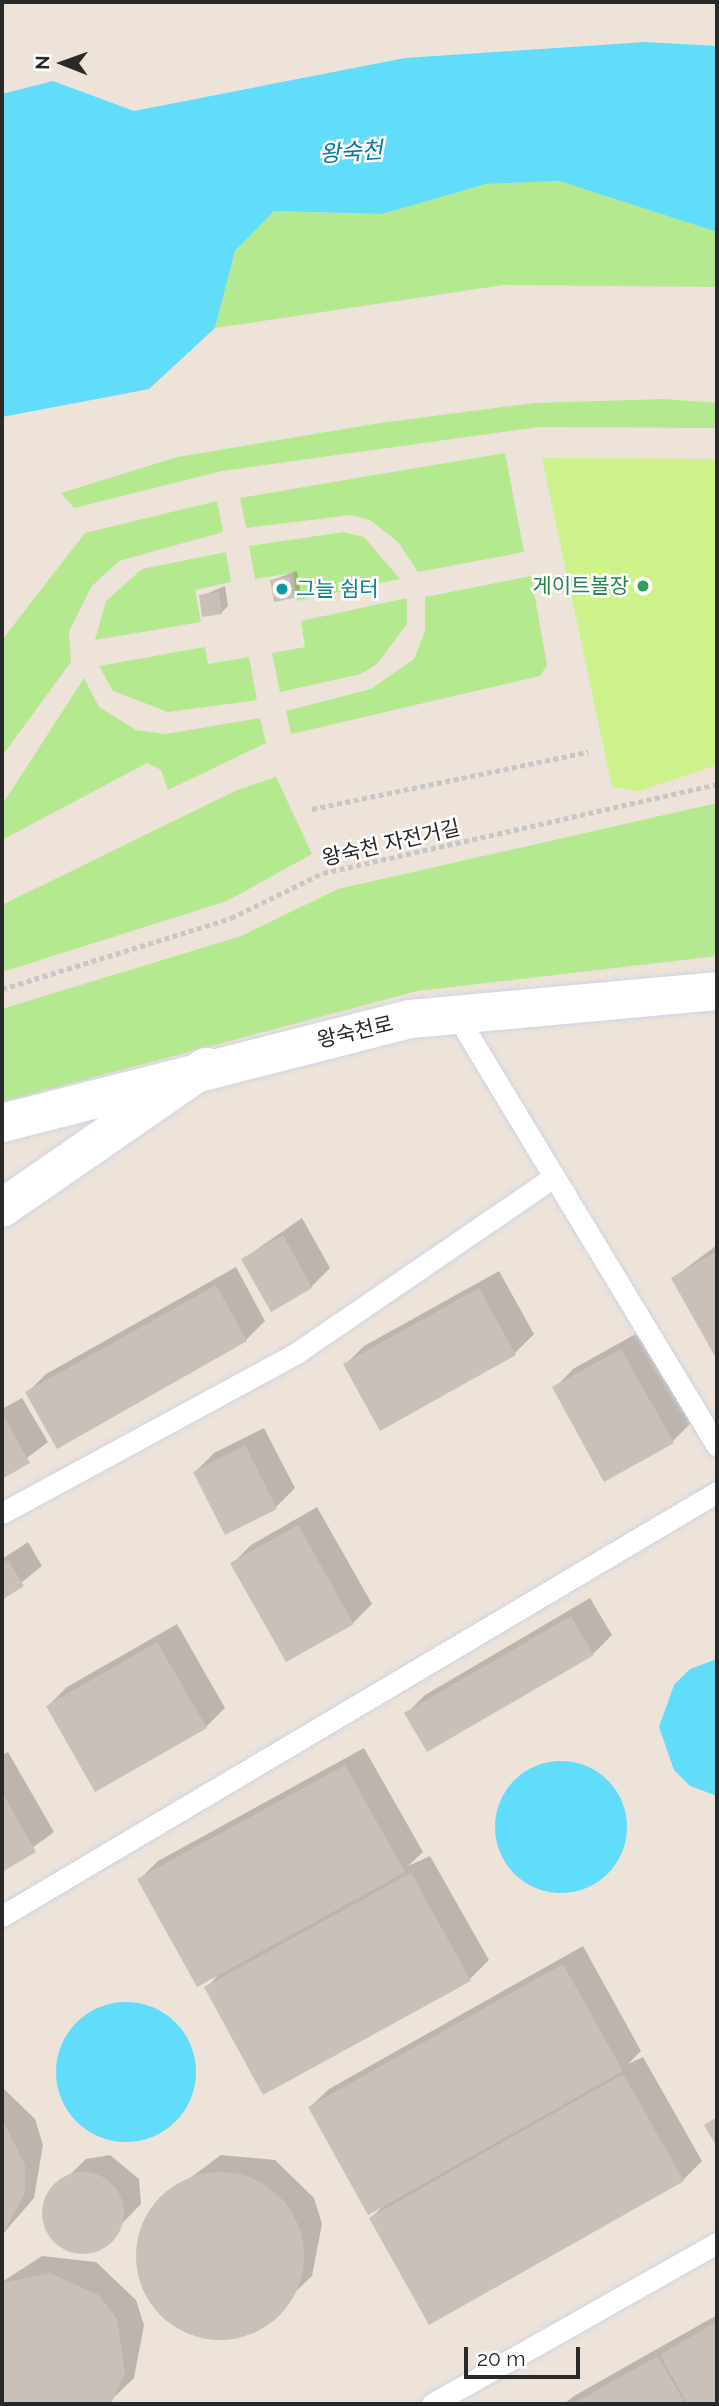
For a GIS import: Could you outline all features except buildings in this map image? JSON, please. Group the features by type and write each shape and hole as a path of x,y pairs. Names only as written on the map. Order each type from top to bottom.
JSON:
{"street":[{"name":"왕숙천로","path":"2,1122 206,1067 410,1019 717,991"},
{"path":"2,1208 206,1067"}],"lane":[{"path":"457,1016 717,1446"},
{"path":"2,1513 298,1352 554,1177"},
{"path":"2,1916 717,1492"},
{"path":"432,2404 717,2243"}],"path":[{"path":"312,809 588,752"},
{"name":"왕숙천 자전거길","path":"2,989 231,918 323,873 717,784"}],"green space":[{"path":"559,181 717,232 717,287 504,285 215,328 235,251 274,211 382,214 486,184"},
{"path":"665,399 717,403 717,428 539,427 222,471 74,508 61,493 177,457 380,423 534,403"},
{"path":"505,453 524,552 418,572 398,542 370,520 351,515 246,528 240,498"},
{"name":"게이트볼장","path":"542,458 717,459 717,765 639,791 612,787"},
{"path":"217,501 223,532 119,561 92,586 69,632 71,662 2,756 2,640 85,533"},
{"path":"343,532 364,537 400,579 297,601 293,573 255,579 249,546"},
{"path":"226,552 231,582 195,590 201,622 95,640 106,601 142,569"},
{"path":"531,576 547,665 540,676 291,734 286,711 371,689 414,659 425,632 425,597"},
{"path":"407,598 407,624 377,664 361,674 280,692 272,653 305,647 301,621"},
{"path":"205,647 208,664 249,657 257,700 168,712 113,691 99,666"},
{"path":"84,678 99,707 136,730 166,734 260,718 266,743 168,790 161,770 147,763 2,840 2,805"},
{"path":"276,777 312,854 227,901 2,972 2,905 237,790"},
{"path":"717,803 717,956 417,991 2,1102 2,1009 241,936 338,889"}],"water":[{"name":"왕숙천","path":"645,42 717,46 717,232 559,181 486,184 382,214 274,211 235,251 215,328 149,389 2,417 2,94 53,81 134,111 405,58"},
{"path":"717,1659 717,1796 690,1786 674,1770 659,1727 674,1685 690,1669"},
{"path":"561,1761 586,1766 608,1780 622,1802 627,1827 622,1852 608,1874 586,1888 561,1893 536,1888 514,1874 500,1852 495,1827 500,1802 514,1780 536,1766"},
{"path":"126,2002 153,2007 175,2023 191,2045 196,2072 191,2099 175,2121 153,2137 126,2142 99,2137 77,2121 61,2099 56,2072 61,2045 77,2023 99,2007"}],"place":[{"name":"게이트볼장","path":"643,586"},
{"name":"그늘 쉼터","path":"282,589"}]}
